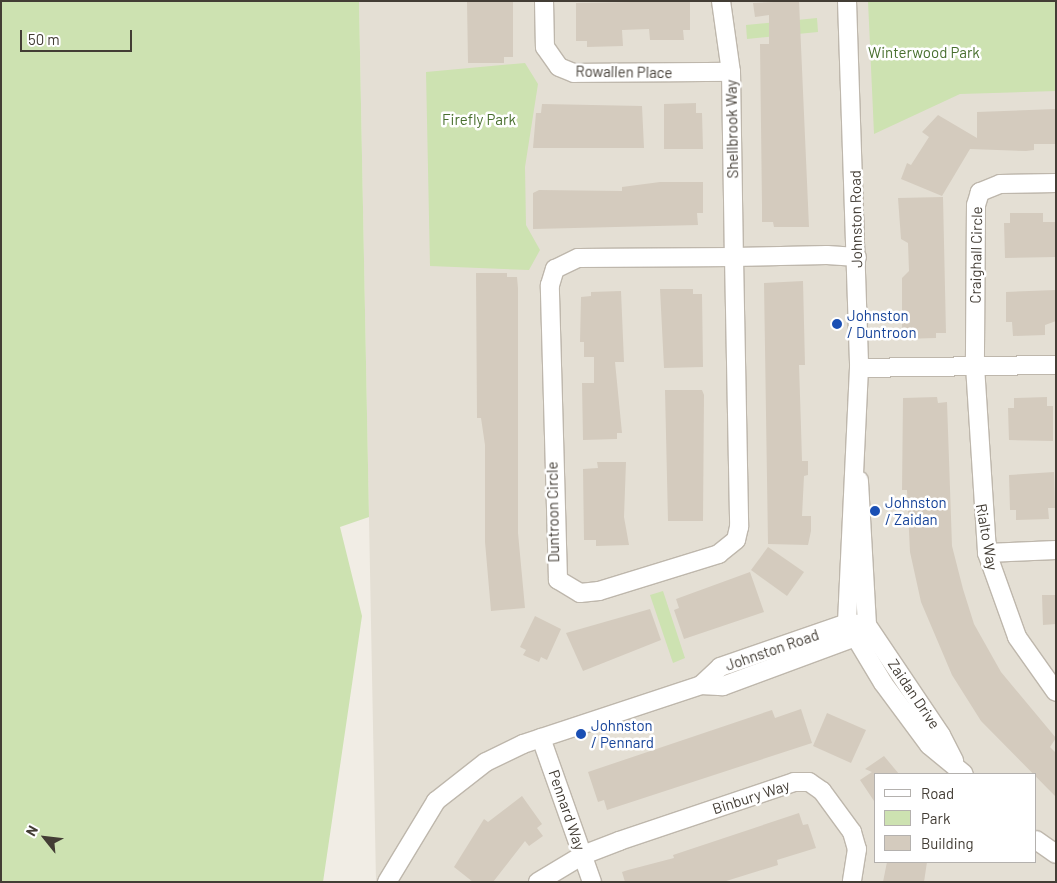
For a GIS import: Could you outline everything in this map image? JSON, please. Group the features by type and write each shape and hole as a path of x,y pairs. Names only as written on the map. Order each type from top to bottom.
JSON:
{"street":[{"name":"Rowallen Place","path":"544,1 545,47 559,67 574,73 731,72"},
{"name":"Shellbrook Way","path":"721,1 731,72 734,257"},
{"name":"Johnston Road","path":"847,1 857,257 859,368 855,438 850,631"},
{"name":"Craighall Circle","path":"975,366 976,205 980,192 1000,184 1056,183"},
{"name":"Duntroon Circle","path":"734,257 739,527 736,540 719,554 599,591 569,590 554,571 550,285 555,269 578,258 734,257 857,257"},
{"path":"859,368 1056,365"},
{"name":"Rialto Way","path":"975,366 987,553 1017,637 1056,692"},
{"name":"Johnston Road","path":"387,882 436,801 486,762 541,738 701,685 722,686 867,625 855,438"},
{"path":"987,553 1056,550"},
{"name":"Zaidan Drive","path":"867,625 942,735 960,770"},
{"name":"Zaidan Drive","path":"850,631 929,745 960,770"},
{"name":"Pennard Way","path":"541,738 592,882"},
{"name":"Binbury Way","path":"538,882 582,855 794,782 809,782 822,791 852,832 857,849 852,882"},
{"path":"1037,841 1056,854"}],"shaded area":[{"path":"359,1 1056,1 1056,882 376,882"}],"green space":[{"path":"1,1 359,1 369,517 340,527 362,616 323,882 1,882"},
{"name":"Winterwood Park","path":"868,1 1056,1 1056,91 960,94 874,134"},
{"path":"817,18 818,32 747,39 746,25"},
{"name":"Firefly Park","path":"525,63 538,84 525,167 526,225 540,250 529,270 430,266 426,72"},
{"path":"663,591 685,658 673,663 650,595"}],"building":[{"path":"467,1 513,1 513,57 504,57 504,63 468,63"},
{"path":"690,1 690,30 683,30 684,40 650,40 649,29 622,30 623,46 587,47 587,41 576,41 576,3"},
{"path":"799,1 809,227 774,227 773,222 762,222 760,44 769,44 769,15 755,17 753,3"},
{"path":"696,103 696,113 702,113 703,149 664,149 664,104"},
{"path":"542,104 642,106 644,148 533,148 536,113 541,113"},
{"path":"1056,109 1056,144 1034,144 1034,150 1026,151 970,149 942,196 901,179 907,163 911,165 929,137 922,132 938,115 977,138 977,112"},
{"path":"660,182 703,182 703,213 697,213 698,225 533,229 533,193 539,190 622,191 622,187"},
{"path":"943,197 946,333 936,333 936,338 902,339 902,278 909,271 908,243 901,239 898,198"},
{"path":"1010,213 1043,213 1043,222 1056,222 1056,257 1005,258 1004,223 1010,223"},
{"path":"476,273 507,273 507,277 517,277 518,533 525,608 491,611 485,542 485,445 481,418 477,418"},
{"path":"803,281 805,365 799,365 802,461 808,461 808,475 804,476 802,516 811,516 811,531 808,545 768,544 764,283"},
{"path":"660,289 693,289 693,294 702,294 703,367 664,368"},
{"path":"1056,290 1056,321 1045,325 1045,335 1013,336 1012,322 1006,322 1006,292"},
{"path":"621,291 624,362 615,362 622,433 617,433 617,439 583,440 582,383 594,383 594,357 584,357 584,342 580,342 581,297 591,296 591,292"},
{"path":"665,390 702,390 704,395 703,521 668,521"},
{"path":"937,397 938,403 947,402 952,546 963,589 974,624 1001,672 1056,738 1050,747 1056,753 1056,797 1037,778 1037,773 1032,773 981,721 952,675 921,602 910,552 907,490 902,490 903,398"},
{"path":"1047,397 1047,406 1053,406 1053,441 1009,440 1008,408 1014,408 1014,398"},
{"path":"597,462 626,462 624,517 629,545 596,546 596,540 584,540 583,469 598,468"},
{"path":"1054,472 1055,508 1048,508 1049,519 1016,520 1016,510 1010,510 1009,475"},
{"path":"768,547 804,572 787,596 751,570"},
{"path":"750,572 764,612 684,639 674,610 679,608 676,599"},
{"path":"1042,595 1056,595 1056,624 1043,625"},
{"path":"650,609 661,640 583,671 566,633"},
{"path":"535,616 561,629 547,660 541,657 539,662 523,655 526,650 520,647"},
{"path":"801,709 812,743 607,810 604,800 598,802 588,772 772,710 775,718"},
{"path":"827,713 866,730 851,763 813,746"},
{"path":"884,756 898,773 874,773 874,801 860,780 872,772 865,769"},
{"path":"522,796 542,824 537,828 543,836 529,846 525,841 493,882 473,882 454,867 484,819 488,822"},
{"path":"799,813 803,825 808,824 816,848 777,860 778,865 723,882 625,882 622,872 674,858 673,855"},
{"path":"887,863 927,863 924,882 883,882"}],"place":[{"name":"Johnston / Duntroon","path":"837,324"},
{"name":"Johnston / Zaidan","path":"875,511"},
{"name":"Johnston / Pennard","path":"581,734"}]}
